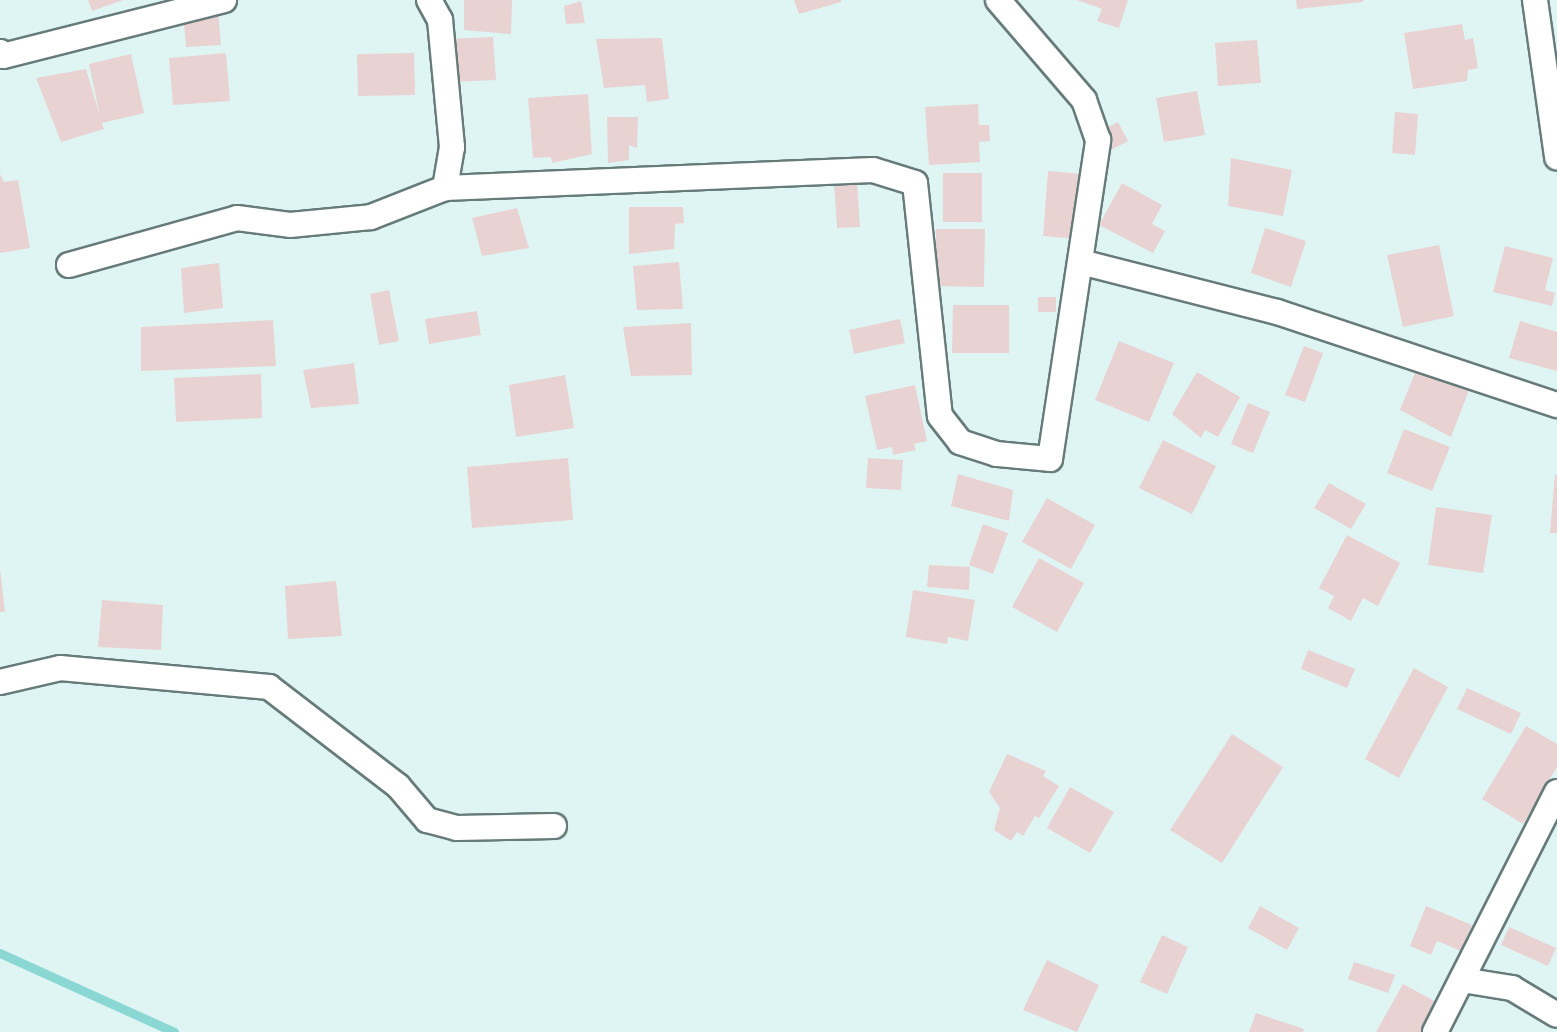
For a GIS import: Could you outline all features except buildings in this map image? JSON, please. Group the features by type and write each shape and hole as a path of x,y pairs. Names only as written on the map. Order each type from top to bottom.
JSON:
{"street":[{"path":"0,52 3,56 223,0"},
{"path":"429,0 440,20 452,147 445,188"},
{"path":"69,265 237,218 290,225 371,217 445,188 873,170 915,183 940,416 960,442 998,454 1049,459 1098,140 1084,100 998,0"},
{"path":"1535,0 1557,156"},
{"path":"1081,262 1277,312 1557,405"},
{"path":"0,682 60,668 269,687 398,786 427,820 457,828 554,826"},
{"path":"1435,1032 1557,792"},
{"path":"1462,980 1512,988 1557,1015"}],"waterway":[{"path":"0,953 174,1032"}]}
